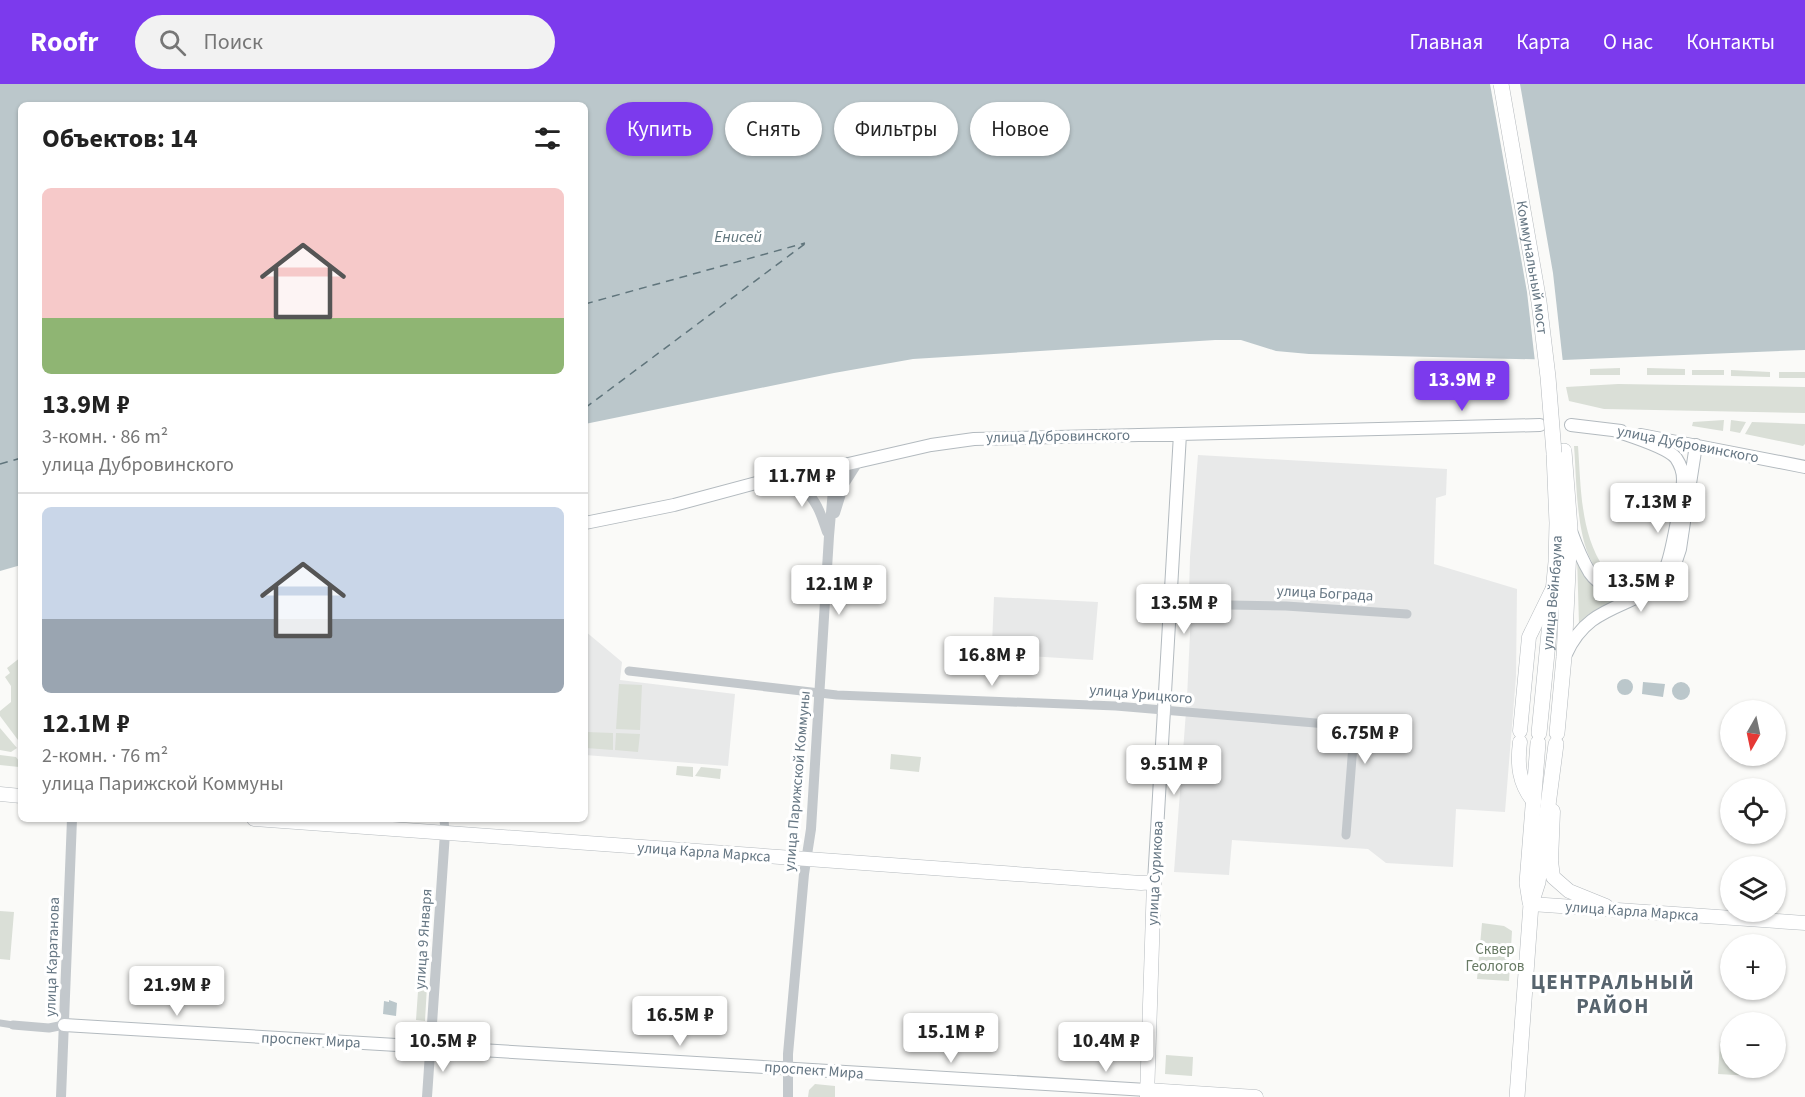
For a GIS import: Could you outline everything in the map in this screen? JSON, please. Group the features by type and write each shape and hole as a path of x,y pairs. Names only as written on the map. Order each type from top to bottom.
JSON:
{"highway":[{"name":"Коммунальный мост","path":"1501,84 1539,302 1559,452"},
{"name":"Коммунальный мост","path":"1509,84 1545,290 1559,452"},
{"name":"улица Вейнбаума","path":"1517,1097 1531,904 1538,882 1554,771 1564,657 1570,528 1559,452"},
{"name":"улица Вейнбаума","path":"1531,904 1527,883 1557,523 1559,452"}],"main road":[{"name":"улица Дубровинского","path":"588,522 674,505 776,478 931,445 974,439 1540,425"},
{"name":"улица Дубровинского","path":"1571,425 1613,430 1805,467"},
{"path":"1570,528 1591,574 1598,581 1610,586 1622,590 1641,587 1659,577 1666,567 1682,487 1681,467 1674,456 1613,430"},
{"name":"улица Сурикова","path":"1147,1094 1154,882 1180,434"},
{"path":"1564,657 1579,630 1593,617 1655,588 1665,581 1674,569 1680,549 1696,445"},
{"path":"1534,802 1527,794 1517,765 1529,637 1552,590"},
{"path":"1554,771 1551,861 1553,877 1569,891 1620,910"},
{"path":"0,794 18,796"},
{"name":"улица Карла Маркса","path":"292,822 1141,884 1154,882"},
{"name":"улица Карла Маркса","path":"1531,904 1805,923"},
{"name":"проспект Мира","path":"64,1025 788,1068 1147,1094 1256,1097"}],"street":[{"path":"828,536 844,484 858,462"},
{"name":"улица Парижской Коммуны","path":"788,1097 788,1068 806,858 811,829 828,536 835,467"},
{"path":"776,478 792,483 818,504 828,536"},
{"name":"улица Бограда","path":"1170,604 1286,606 1407,614"},
{"name":"улица Урицкого","path":"628,671 819,693 927,700 1039,701 1164,709 1327,724 1350,737 1353,745 1346,835"},
{"name":"улица Каратанова","path":"61,1097 72,822"},
{"name":"улица 9 Января","path":"427,1097 444,822"},
{"path":"0,1023 13,1025"},
{"name":"проспект Мира","path":"13,1025 49,1028 64,1025"}],"shaded area":[{"path":"1198,455 1447,469 1446,495 1436,498 1434,564 1517,589 1516,676 1505,812 1456,809 1453,867 1386,863 1368,849 1232,840 1229,875 1174,872 1187,698 1191,611 1190,557"},
{"path":"994,597 1098,602 1093,660 1014,655 1014,645 992,644"},
{"path":"588,634 622,662 620,680 735,694 728,766 588,755"}],"green space":[{"path":"1620,368 1620,375 1590,375 1590,369"},
{"path":"1647,368 1685,369 1685,375 1647,375"},
{"path":"1692,370 1724,370 1724,375 1692,375"},
{"path":"1731,370 1770,372 1770,377 1731,376"},
{"path":"1779,372 1805,372 1805,378 1779,378"},
{"path":"1618,384 1805,387 1805,413 1604,409 1569,401 1566,387"},
{"path":"1724,420 1723,431 1692,426 1693,422"},
{"path":"1731,420 1746,422 1740,433 1730,431"},
{"path":"1752,422 1805,424 1805,444 1803,446 1745,434"},
{"path":"1574,446 1578,446 1586,525 1590,540 1604,568 1644,575 1651,574 1633,581 1624,581 1602,575 1591,561 1581,530"},
{"path":"1577,556 1585,570 1628,593 1626,597 1588,615 1579,625"},
{"path":"18,659 18,740 0,716 0,711 11,702 11,686 5,677 10,673 7,668"},
{"path":"619,684 642,685 640,730 616,729"},
{"path":"0,728 17,748 11,752 0,750"},
{"path":"588,732 613,733 613,750 588,748"},
{"path":"616,733 640,734 638,752 615,750"},
{"path":"891,754 921,757 919,772 890,769"},
{"path":"0,755 16,757 18,760 18,767 0,765"},
{"path":"677,766 693,767 693,777 676,775"},
{"path":"701,767 721,769 720,779 695,776"},
{"path":"0,911 14,912 10,960 0,959"},
{"name":"Сквер Геологов","path":"1482,923 1504,926 1512,931 1509,981 1477,979"},
{"path":"421,948 429,951 425,1021 416,1020"},
{"path":"1720,1041 1720,1074 1718,1074"},
{"path":"1166,1055 1193,1057 1192,1076 1165,1074"},
{"path":"815,1084 835,1086 835,1097 808,1097 809,1090"}],"water":[{"name":"Енисей","path":"0,84 1805,84 1805,350 1563,360 1309,354 1276,351 1241,340 1215,340 913,359 588,423 588,102 18,102 18,566 0,571"},
{"path":"1622,679 1628,679 1633,687 1631,693 1622,695 1617,690 1617,684"},
{"path":"1643,682 1665,684 1663,697 1642,694"},
{"path":"1681,682 1687,685 1690,691 1687,697 1681,700 1675,697 1672,691 1675,685"},
{"path":"389,1000 397,1003 396,1016 383,1014 384,1001 389,1002"}],"pier":[{"path":"1490,84 1520,84 1553,273 1563,363 1535,362 1527,292"}],"ferry route":[{"path":"588,303 805,243"},
{"path":"588,406 806,243"},
{"path":"0,464 18,459"}],"district":[{"name":"ЦЕНТРАЛЬНЫЙ РАЙОН","path":"1613,994"}]}
